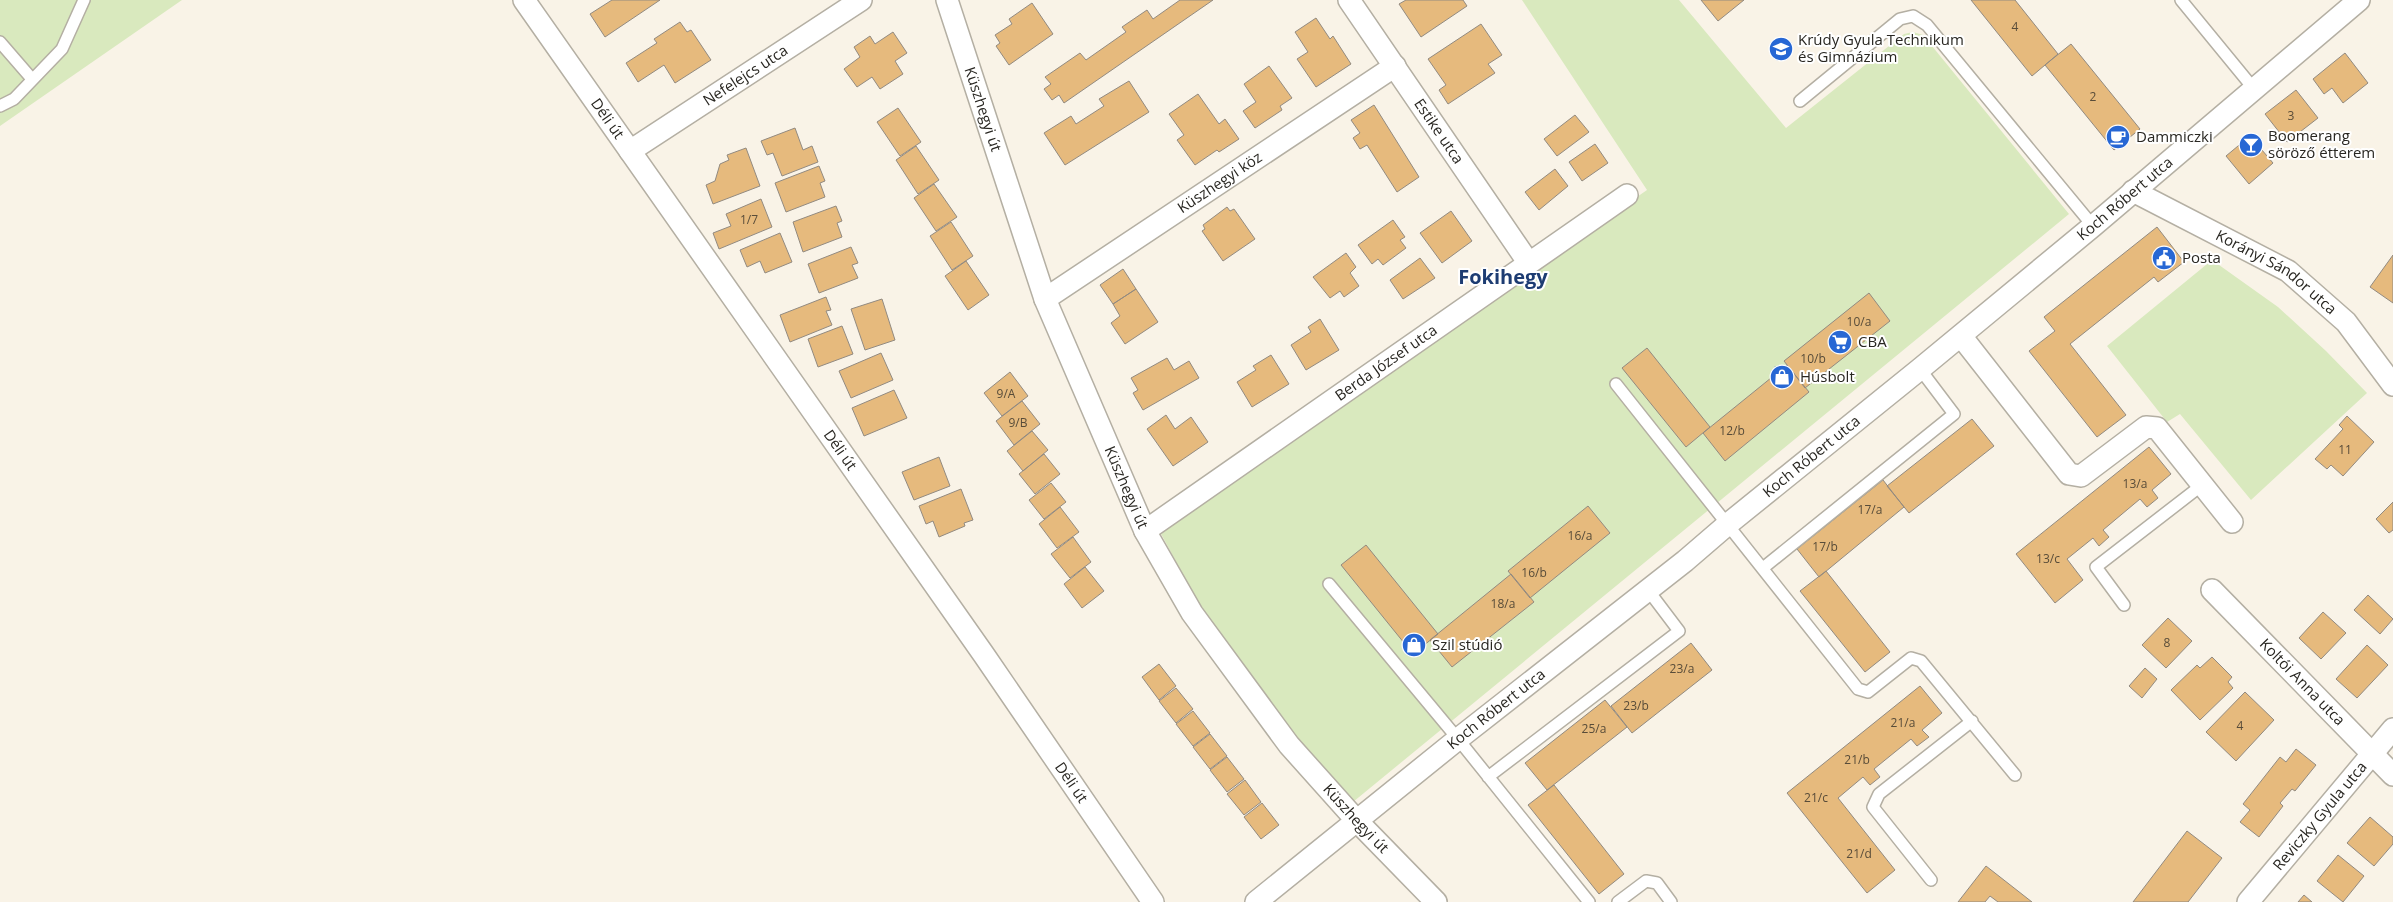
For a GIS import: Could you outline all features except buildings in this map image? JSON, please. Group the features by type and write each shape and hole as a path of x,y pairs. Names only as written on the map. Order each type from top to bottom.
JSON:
{"street":[{"name":"Déli út","path":"524,0 984,655 1153,902"},
{"name":"Nefelejcs utca","path":"630,151 861,0"},
{"name":"Küszhegyi út","path":"947,0 1046,299 1145,531 1192,613 1243,685 1289,745 1357,821 1436,902"},
{"name":"Estike utca","path":"1349,0 1528,262"},
{"name":"Koch Róbert utca","path":"1256,902 1458,739 1648,590 1920,370 2094,226 2359,0"},
{"name":"Küszhegyi köz","path":"1046,299 1395,66"},
{"name":"Korányi Sándor utca","path":"2133,191 2288,271 2346,322 2393,385"},
{"name":"Berda József utca","path":"1145,531 1528,262 1627,195"},
{"path":"1961,336 2069,474 2081,476 2146,427 2157,428 2232,522"},
{"name":"Koltói Anna utca","path":"2212,590 2393,774"},
{"name":"Reviczky Gyula utca","path":"2248,902 2393,729"}],"lane":[{"path":"0,106 14,98 62,49 84,0"},
{"path":"2181,0 2254,89"},
{"path":"1800,101 1900,19 1912,16 1927,25 2094,226"},
{"path":"0,42 32,79"},
{"path":"1763,568 1954,414 1920,370"},
{"path":"1616,384 1858,689 1868,692 1911,658 1921,661 2015,775"},
{"path":"2124,605 2096,568 2202,485"},
{"path":"1329,584 1458,739 1589,902"},
{"path":"1488,777 1679,631 1648,590"},
{"path":"1931,880 1873,807 1879,794 1972,721"},
{"path":"1618,902 1646,881 1657,883 1671,902"}],"green space":[{"path":"0,0 182,0 0,126"},
{"path":"1522,0 1679,0 1786,128 1904,34 1913,32 1923,35 2069,214 1353,802 1292,731 1234,655 1199,603 1159,530 1647,190"},
{"path":"2212,260 2278,307 2326,351 2367,393 2251,500 2180,414 2167,422 2107,346"}],"place":[{"name":"Krúdy Gyula Technikum és Gimnázium","path":"1781,49"},
{"name":"Dammiczki","path":"2118,137"},
{"name":"Boomerang söröző étterem","path":"2251,145"},
{"name":"Posta","path":"2164,258"},
{"name":"CBA","path":"1840,342"},
{"name":"Húsbolt","path":"1782,377"},
{"name":"Szil stúdió","path":"1414,645"}],"district":[{"name":"Fokihegy","path":"1503,277"}]}
